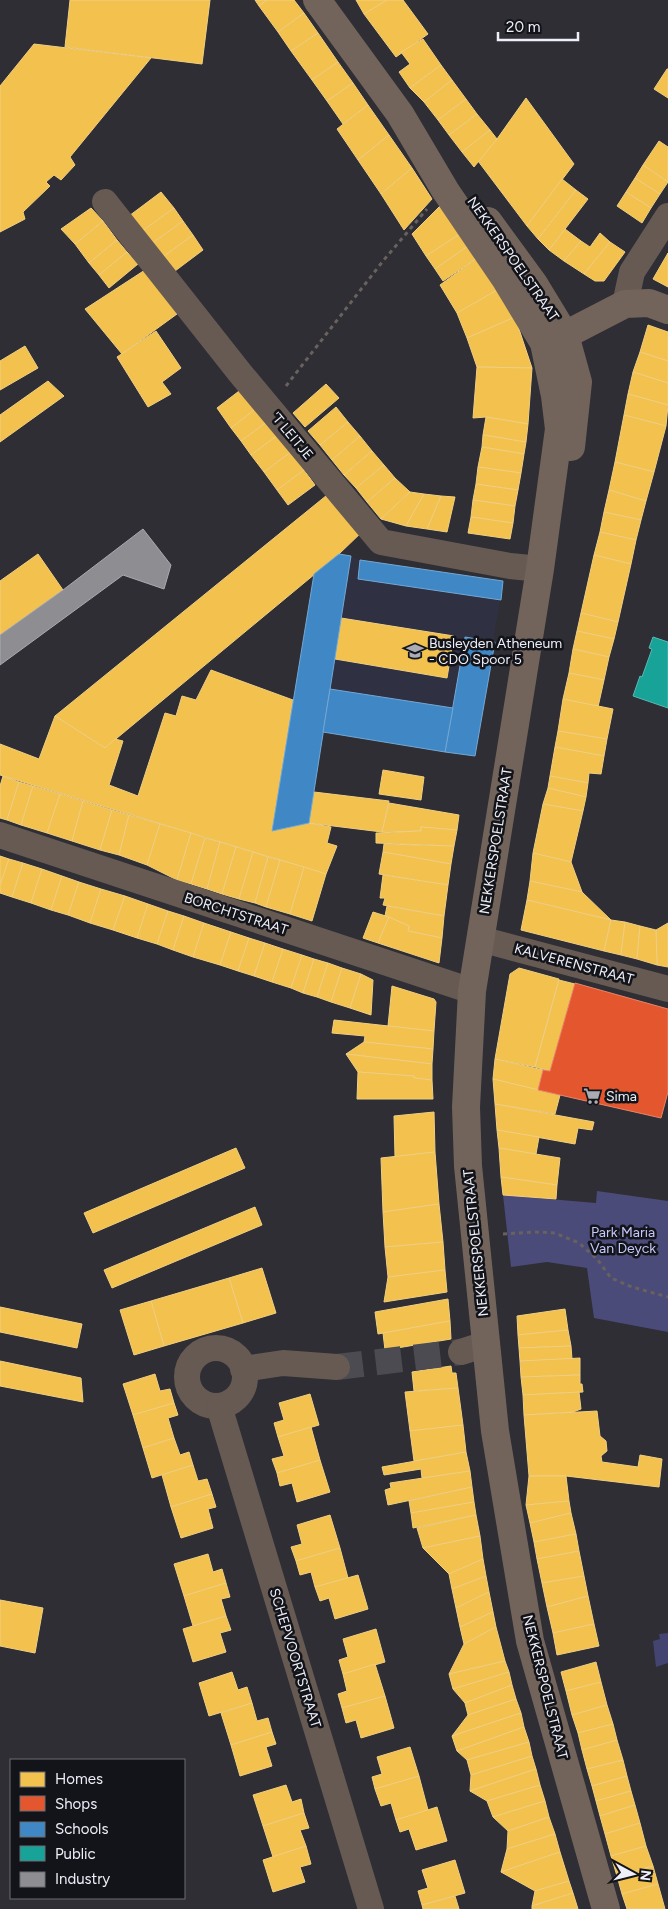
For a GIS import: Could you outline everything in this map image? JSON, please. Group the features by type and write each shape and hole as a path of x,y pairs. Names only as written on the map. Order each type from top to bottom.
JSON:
{"main road":[{"name":"NEKKERSPOELSTRAAT","path":"317,0 400,114 445,190 506,280 554,339"},
{"name":"NEKKERSPOELSTRAAT","path":"400,114 440,157 534,284 554,339 555,396 559,429 540,570 472,991 466,1107 468,1166 474,1228 474,1348 495,1431 530,1641 606,1909"},
{"path":"554,339 624,304 649,302 668,310"}],"street":[{"name":"'T LEITJE","path":"105,202 269,408 380,542 540,570"},
{"path":"624,304 632,272 668,216"},
{"name":"BORCHTSTRAAT","path":"0,835 472,991"},
{"name":"KALVERENSTRAAT","path":"480,939 668,989"},
{"path":"208,1349 224,1350 233,1354 239,1360 243,1369 244,1383 240,1392 229,1403 219,1406 201,1403 193,1396 187,1380 188,1369 192,1361 208,1349"},
{"path":"243,1369 283,1363 337,1367"},
{"name":"SCHEPVOORTSTRAAT","path":"219,1406 371,1909"}],"path":[{"path":"269,408 393,248 445,190"},
{"path":"474,1228 507,1235 536,1232 555,1233 579,1243 597,1259 611,1278 632,1287 668,1297"}],"shaded area":[{"name":"Busleyden Atheneum - CDO Spoor 5","path":"351,556 360,560 503,581 475,756 323,732"},
{"path":"668,1633 668,1663 656,1667 653,1641 660,1639 659,1634"}],"green space":[{"name":"Park Maria Van Deyck","path":"597,1191 668,1201 668,1332 594,1318 587,1268 547,1262 511,1267 503,1195 596,1203"}],"building: Homes":[{"path":"70,0 210,0 202,64 65,47"},
{"path":"255,0 267,0 259,6"},
{"path":"267,0 294,0 304,13 278,32 259,6"},
{"path":"356,0 387,0 364,14"},
{"path":"387,0 403,0 428,34 396,57 364,14"},
{"path":"304,13 318,33 291,51 278,32"},
{"path":"318,33 338,62 312,80 291,51"},
{"path":"423,39 441,65 410,88 399,72 410,64 401,52"},
{"path":"34,44 151,58 70,157 75,165 61,180 54,175 46,182 50,186 23,212 25,219 0,232 0,86"},
{"path":"338,62 353,83 327,101 312,80"},
{"path":"441,65 452,80 424,102 410,88"},
{"path":"668,69 668,98 654,89"},
{"path":"452,80 466,99 438,120 424,102"},
{"path":"353,83 368,105 343,124 327,101"},
{"path":"526,98 574,164 527,226 478,161 497,139"},
{"path":"466,99 477,114 449,135 438,120"},
{"path":"368,105 389,135 358,160 337,129"},
{"path":"477,114 490,130 462,152 449,135"},
{"path":"490,130 497,139 474,167 462,152"},
{"path":"389,135 412,168 381,194 358,160"},
{"path":"659,141 668,147 668,182 643,165"},
{"path":"643,165 668,182 660,194 635,178"},
{"path":"412,168 432,199 404,230 381,194"},
{"path":"635,178 660,194 651,208 626,192"},
{"path":"562,179 576,190 538,239 527,226"},
{"path":"576,190 588,199 549,250 538,239"},
{"path":"161,192 174,208 141,232 129,216"},
{"path":"626,192 651,208 642,223 617,206"},
{"path":"440,206 460,234 426,256 412,234"},
{"path":"91,208 103,221 75,244 61,229"},
{"path":"174,208 183,221 150,245 141,232"},
{"path":"103,221 117,240 89,263 75,244"},
{"path":"183,221 193,235 160,259 150,245"},
{"path":"565,229 581,241 564,261 549,250"},
{"path":"600,233 610,242 584,274 564,261 581,241 590,247"},
{"path":"460,234 468,246 435,269 426,256"},
{"path":"193,235 203,250 171,274 160,259"},
{"path":"117,240 127,252 99,275 89,263"},
{"path":"610,242 625,252 604,281 595,281 584,274"},
{"path":"468,246 477,258 443,281 435,269"},
{"path":"127,252 138,264 109,288 99,275"},
{"path":"668,253 668,287 653,279"},
{"path":"477,258 499,289 457,313 440,285"},
{"path":"145,270 177,314 122,354 85,309"},
{"path":"499,289 515,317 467,338 457,313"},
{"path":"515,317 532,368 477,367 467,338"},
{"path":"648,325 668,332 668,361 640,352"},
{"path":"156,331 181,368 162,382 171,394 148,407 117,357"},
{"path":"25,346 38,368 0,390 0,361"},
{"path":"640,352 668,361 668,383 633,372"},
{"path":"477,367 532,368 528,424 486,417 473,418"},
{"path":"633,372 668,383 668,405 628,394"},
{"path":"48,381 64,396 0,442 0,415"},
{"path":"326,384 339,398 305,427 293,413"},
{"path":"243,388 258,407 231,428 217,408"},
{"path":"628,394 668,405 666,426 624,415"},
{"path":"258,407 268,421 241,441 231,428"},
{"path":"336,407 348,422 320,445 308,431"},
{"path":"624,415 666,426 654,472 615,462"},
{"path":"486,417 528,424 526,442 483,435"},
{"path":"268,421 278,435 251,455 241,441"},
{"path":"348,422 360,436 332,460 320,445"},
{"path":"278,435 291,452 264,472 251,455"},
{"path":"483,435 526,442 524,454 482,447"},
{"path":"360,436 372,451 344,475 332,460"},
{"path":"482,447 524,454 521,473 478,467"},
{"path":"372,451 384,465 356,488 344,475"},
{"path":"291,452 304,470 277,490 264,472"},
{"path":"615,462 654,472 646,501 609,490"},
{"path":"384,465 395,478 367,502 356,488"},
{"path":"478,467 521,473 518,490 476,484"},
{"path":"304,470 315,485 288,505 277,490"},
{"path":"395,478 410,492 381,519 367,502"},
{"path":"476,484 518,490 515,506 473,500"},
{"path":"609,490 646,501 641,520 604,512"},
{"path":"332,491 365,529 339,554 105,748 55,716"},
{"path":"410,492 424,494 406,526 381,519"},
{"path":"424,494 441,496 427,529 406,526"},
{"path":"441,496 455,497 447,532 427,529"},
{"path":"473,500 515,506 513,523 471,517"},
{"path":"604,512 641,520 636,540 600,532"},
{"path":"471,517 513,523 510,539 468,533"},
{"path":"600,532 636,540 631,564 594,555"},
{"path":"38,554 63,590 0,635 0,581"},
{"path":"594,555 631,564 618,622 581,613"},
{"path":"581,613 618,622 614,639 577,631"},
{"path":"341,618 454,636 447,678 335,659"},
{"path":"577,631 614,639 609,657 573,649"},
{"path":"573,649 609,657 604,680 569,673"},
{"path":"211,670 293,700 272,831 309,823 331,827 327,843 337,846 326,874 0,775 0,744 39,759 55,716 105,748 115,739 123,741 109,785 138,796 165,713 176,716 182,696 196,700"},
{"path":"569,673 604,680 598,707 563,699"},
{"path":"563,699 613,709 607,739 558,731"},
{"path":"558,731 607,739 604,756 555,747"},
{"path":"555,747 604,756 601,774 589,773 588,783 550,776"},
{"path":"383,770 424,777 421,800 379,794"},
{"path":"3,776 19,782 7,820 0,818 0,786"},
{"path":"550,776 588,783 586,797 548,788"},
{"path":"19,782 33,786 21,825 7,820"},
{"path":"33,786 60,794 47,833 21,825"},
{"path":"548,788 586,797 583,811 543,804"},
{"path":"314,792 389,801 382,832 309,823"},
{"path":"60,794 83,801 72,841 47,833"},
{"path":"83,801 112,810 100,850 72,841"},
{"path":"389,803 459,815 457,830 421,827 421,831 382,832"},
{"path":"543,804 583,811 571,862 533,853"},
{"path":"112,810 129,815 119,855 100,850"},
{"path":"129,815 160,824 147,865 119,855"},
{"path":"160,824 191,833 177,880 147,865"},
{"path":"421,827 457,830 454,846 376,843 376,833 421,831"},
{"path":"191,833 205,838 191,884 177,880"},
{"path":"205,838 220,842 207,889 191,884"},
{"path":"220,842 236,847 222,894 207,889"},
{"path":"384,844 454,846 451,864 383,852"},
{"path":"236,847 253,852 239,899 222,894"},
{"path":"253,852 268,857 255,903 239,899"},
{"path":"383,852 451,864 448,885 379,874"},
{"path":"533,853 571,862 582,892 530,881"},
{"path":"0,856 9,859 0,885"},
{"path":"268,857 280,860 266,907 255,903"},
{"path":"9,859 23,863 12,897 0,893 0,885"},
{"path":"280,860 304,867 290,914 266,907"},
{"path":"23,863 42,869 31,903 12,897"},
{"path":"304,867 326,874 312,921 290,914"},
{"path":"42,869 62,876 51,910 31,903"},
{"path":"383,875 448,885 444,916 383,905 385,898 380,898"},
{"path":"62,876 79,882 68,915 51,910"},
{"path":"530,881 582,892 611,920 527,900"},
{"path":"79,882 101,889 90,923 68,915"},
{"path":"101,889 125,896 113,930 90,923"},
{"path":"125,896 148,904 137,938 113,930"},
{"path":"527,900 611,920 604,951 521,930"},
{"path":"148,904 168,911 157,944 137,938"},
{"path":"387,906 444,916 442,938 408,931 409,926 385,916"},
{"path":"168,911 184,916 173,950 157,944"},
{"path":"373,912 389,917 378,943 363,938"},
{"path":"184,916 204,923 193,957 173,950"},
{"path":"389,917 409,926 408,931 442,938 439,963 378,943"},
{"path":"611,920 625,922 621,955 604,951"},
{"path":"625,922 640,926 637,959 621,955"},
{"path":"204,923 231,932 220,965 193,957"},
{"path":"668,923 668,967 657,965 656,930"},
{"path":"640,926 656,930 657,965 637,959"},
{"path":"231,932 249,938 238,971 220,965"},
{"path":"249,938 265,943 254,976 238,971"},
{"path":"265,943 283,949 272,982 254,976"},
{"path":"283,949 302,955 291,988 272,982"},
{"path":"302,955 314,959 303,993 291,988"},
{"path":"314,959 328,963 317,997 303,993"},
{"path":"328,963 342,968 331,1002 317,997"},
{"path":"342,968 361,974 350,1008 331,1002"},
{"path":"519,968 559,979 535,1067 495,1059 510,974"},
{"path":"361,974 373,980 371,1015 350,1008"},
{"path":"559,980 575,984 550,1071 535,1067"},
{"path":"392,986 434,999 436,1002 434,1031 388,1026"},
{"path":"334,1020 434,1031 433,1049 364,1042 365,1036 332,1033"},
{"path":"364,1042 433,1049 432,1064 346,1054"},
{"path":"346,1054 432,1064 432,1080 414,1078 414,1076 358,1072"},
{"path":"495,1059 543,1070 538,1090 493,1079"},
{"path":"358,1072 414,1076 414,1078 432,1080 433,1099 357,1099"},
{"path":"493,1079 560,1095 555,1114 495,1104"},
{"path":"495,1104 594,1122 592,1130 578,1128 575,1144 497,1130"},
{"path":"434,1112 435,1152 395,1157 394,1116"},
{"path":"497,1130 539,1137 536,1154 499,1148"},
{"path":"236,1148 245,1168 93,1233 84,1213"},
{"path":"499,1148 560,1158 557,1185 501,1177"},
{"path":"435,1152 439,1204 383,1212 381,1158"},
{"path":"501,1177 557,1185 556,1199 503,1195"},
{"path":"439,1204 443,1242 385,1247 383,1212"},
{"path":"255,1207 262,1225 112,1288 104,1270"},
{"path":"443,1242 445,1270 388,1277 385,1247"},
{"path":"262,1268 276,1313 243,1323 229,1278"},
{"path":"445,1270 447,1292 384,1302 388,1277"},
{"path":"229,1278 243,1323 164,1346 151,1301"},
{"path":"448,1299 450,1321 378,1334 375,1312"},
{"path":"151,1301 164,1346 134,1355 120,1310"},
{"path":"0,1307 82,1324 77,1348 0,1332"},
{"path":"565,1309 568,1330 518,1335 517,1316"},
{"path":"450,1321 451,1339 385,1350 383,1333"},
{"path":"568,1330 571,1346 519,1348 518,1335"},
{"path":"571,1346 572,1359 520,1361 519,1348"},
{"path":"580,1358 580,1375 521,1377 520,1361"},
{"path":"0,1361 81,1378 83,1402 0,1386"},
{"path":"451,1366 452,1373 456,1373 458,1388 414,1391 412,1372"},
{"path":"155,1374 160,1391 170,1389 174,1403 133,1415 123,1384"},
{"path":"580,1375 580,1384 582,1384 583,1392 523,1395 521,1377"},
{"path":"458,1388 463,1425 410,1431 405,1392"},
{"path":"579,1392 581,1409 573,1412 524,1415 523,1395"},
{"path":"310,1394 319,1425 278,1437 274,1423 284,1420 279,1403"},
{"path":"174,1403 178,1415 168,1418 174,1438 143,1448 133,1415"},
{"path":"597,1411 600,1436 606,1441 607,1451 601,1456 602,1462 638,1467 640,1455 662,1459 659,1487 566,1476 529,1476 524,1415"},
{"path":"463,1425 466,1452 414,1461 410,1431"},
{"path":"311,1427 320,1460 277,1473 272,1459 284,1456 278,1437"},
{"path":"174,1438 180,1455 189,1452 193,1465 152,1478 143,1448"},
{"path":"466,1452 470,1471 422,1478 421,1469 384,1475 382,1467"},
{"path":"320,1460 330,1492 297,1502 292,1483 280,1486 277,1473"},
{"path":"193,1465 198,1481 207,1479 212,1494 171,1507 162,1475"},
{"path":"470,1471 472,1487 388,1505 385,1490 391,1488 390,1483"},
{"path":"529,1476 566,1476 569,1501 526,1505"},
{"path":"472,1487 474,1502 411,1513 409,1501"},
{"path":"212,1494 216,1507 208,1509 213,1528 181,1538 171,1507"},
{"path":"569,1501 571,1513 530,1523 526,1505"},
{"path":"474,1502 476,1515 413,1528 411,1513"},
{"path":"571,1513 576,1534 534,1542 530,1523"},
{"path":"330,1515 340,1548 296,1561 291,1547 302,1544 297,1525"},
{"path":"476,1515 480,1536 423,1548 417,1528"},
{"path":"576,1534 579,1551 537,1559 534,1542"},
{"path":"480,1536 483,1559 449,1574 423,1548"},
{"path":"340,1548 348,1578 315,1587 311,1572 300,1575 296,1561"},
{"path":"579,1551 584,1576 542,1583 537,1559"},
{"path":"208,1554 213,1572 222,1569 226,1583 184,1596 174,1564"},
{"path":"483,1559 486,1576 452,1589 449,1574"},
{"path":"358,1575 368,1609 335,1619 329,1598 320,1601 315,1587"},
{"path":"486,1576 489,1592 456,1608 452,1589"},
{"path":"584,1576 588,1596 547,1607 542,1583"},
{"path":"226,1583 230,1597 221,1599 226,1616 193,1626 184,1596"},
{"path":"489,1592 493,1612 460,1627 456,1608"},
{"path":"588,1596 594,1624 553,1633 547,1607"},
{"path":"0,1600 43,1608 35,1653 0,1646"},
{"path":"493,1612 496,1627 464,1644 460,1627"},
{"path":"226,1616 231,1630 220,1633 226,1652 193,1662 183,1629"},
{"path":"594,1624 599,1646 557,1655 553,1633"},
{"path":"496,1627 505,1661 449,1674 464,1644"},
{"path":"376,1629 385,1662 343,1674 339,1660 348,1657 343,1639"},
{"path":"505,1661 509,1672 453,1689 449,1674"},
{"path":"596,1662 601,1682 566,1691 561,1672"},
{"path":"375,1664 385,1696 342,1708 338,1694 347,1691 343,1674"},
{"path":"232,1672 238,1690 247,1687 252,1703 209,1716 199,1683"},
{"path":"509,1672 512,1685 465,1703 453,1689"},
{"path":"601,1682 607,1705 572,1715 566,1691"},
{"path":"512,1685 516,1699 468,1715 465,1703"},
{"path":"385,1696 394,1728 361,1738 356,1720 346,1723 342,1708"},
{"path":"516,1699 521,1713 452,1736 468,1715"},
{"path":"252,1703 257,1721 268,1718 272,1732 231,1745 221,1713"},
{"path":"607,1705 613,1724 578,1733 572,1715"},
{"path":"521,1713 524,1727 457,1751 452,1736"},
{"path":"613,1724 617,1740 582,1750 578,1733"},
{"path":"524,1727 529,1742 467,1760 457,1751"},
{"path":"272,1732 276,1744 266,1747 272,1766 240,1776 231,1745"},
{"path":"617,1740 623,1760 587,1769 582,1750"},
{"path":"529,1742 532,1756 471,1775 467,1760"},
{"path":"410,1747 419,1776 375,1789 372,1777 382,1774 377,1757"},
{"path":"532,1756 536,1769 470,1791 471,1775"},
{"path":"623,1760 627,1776 592,1786 587,1769"},
{"path":"536,1769 540,1785 487,1801 470,1791"},
{"path":"419,1776 428,1810 396,1820 391,1803 381,1806 375,1789"},
{"path":"627,1776 631,1791 596,1801 592,1786"},
{"path":"286,1785 292,1802 301,1799 304,1813 263,1826 253,1795"},
{"path":"540,1785 545,1801 493,1817 487,1801"},
{"path":"631,1791 635,1805 600,1816 596,1801"},
{"path":"545,1801 549,1817 508,1831 493,1817"},
{"path":"635,1805 640,1823 605,1834 600,1816"},
{"path":"437,1807 447,1841 416,1850 409,1829 400,1832 396,1820"},
{"path":"304,1813 309,1828 300,1830 306,1846 273,1857 263,1826"},
{"path":"549,1817 555,1834 507,1849 508,1831"},
{"path":"640,1823 646,1846 611,1856 605,1834"},
{"path":"555,1834 560,1852 501,1872 507,1849"},
{"path":"306,1846 311,1864 300,1867 305,1882 273,1892 263,1860"},
{"path":"646,1846 653,1866 617,1876 611,1856"},
{"path":"560,1852 569,1881 535,1891 501,1872"},
{"path":"455,1860 465,1893 422,1905 418,1891 428,1888 422,1870"},
{"path":"653,1866 658,1884 622,1894 617,1876"},
{"path":"569,1881 573,1893 532,1906 535,1891"},
{"path":"658,1884 665,1909 627,1909 622,1894"},
{"path":"573,1893 578,1909 532,1909 532,1906"},
{"path":"455,1896 459,1909 423,1909 422,1905"}],"building: Shops":[{"path":"575,983 668,1009 668,1092 661,1118 538,1090 543,1070 550,1071"}],"building: Schools":[{"path":"339,554 351,556 309,823 272,831 314,574"},
{"path":"360,560 503,581 501,600 358,579"},
{"path":"465,637 495,642 475,756 445,752"},
{"path":"330,689 453,708 445,752 323,732"}],"building: Public":[{"path":"653,637 668,642 668,708 633,696 652,649 649,648"}],"building: Industry":[{"path":"143,529 171,565 164,589 123,575 0,665 0,635"}],"tunnel":[{"path":"337,1367 461,1352"}],"place":[{"name":"Busleyden Atheneum - CDO Spoor 5","path":"415,651"},
{"name":"Sima","path":"592,1096"}]}
